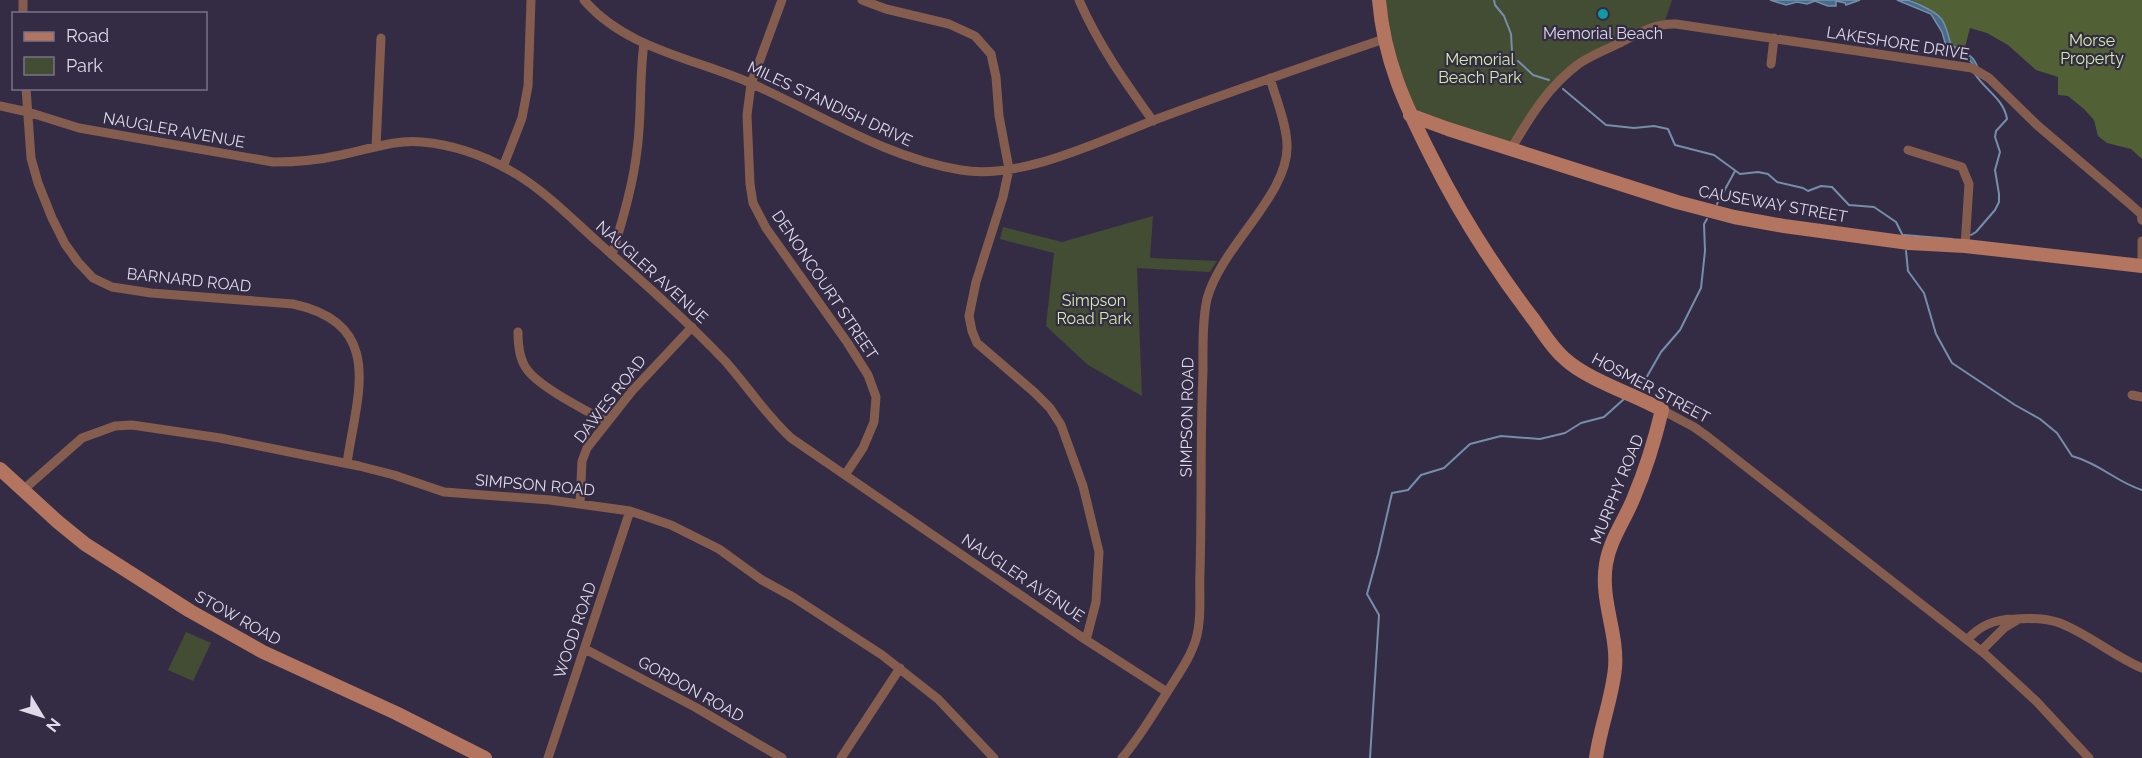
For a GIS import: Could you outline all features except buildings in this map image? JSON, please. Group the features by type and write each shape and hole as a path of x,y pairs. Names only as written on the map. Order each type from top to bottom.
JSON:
{"street":[{"path":"503,167 522,118 528,86 531,0"},
{"name":"MILES STANDISH DRIVE","path":"584,0 603,20 617,30 644,43 752,84 892,152 961,170 978,172 1009,169 1065,155 1270,78 1384,39"},
{"name":"DENONCOURT STREET","path":"782,0 752,84 748,125 750,184 753,203 766,228 868,375 876,397 874,422 863,448 845,475"},
{"path":"862,0 886,9 949,24 975,36 991,54 1009,169 1003,197 976,282 969,315 977,343 1050,408 1061,425 1083,486 1099,552 1096,602 1086,640"},
{"path":"1079,0 1105,52 1153,121"},
{"name":"HOSMER STREET","path":"1379,0 1384,39 1392,71 1410,115 1440,174 1484,250 1555,350 1568,362 1583,371 1662,410 1708,437 1981,651 2037,702 2089,758"},
{"name":"LAKESHORE DRIVE","path":"1511,149 1544,98 1571,70 1599,53 1652,27 1664,24 1972,68 1989,78 2037,125 2130,204 2141,214 2142,220"},
{"path":"376,147 381,38"},
{"path":"1771,64 1774,38"},
{"path":"612,255 638,150 640,73 644,43"},
{"name":"SIMPSON ROAD","path":"1122,758 1144,728 1191,653 1197,636 1203,335 1207,299 1220,267 1271,194 1286,162 1287,144 1284,127 1270,78"},
{"name":"BARNARD ROAD","path":"26,90 31,158 38,183 65,243 93,278 112,287 151,293 292,304 313,309 341,325 355,347 360,378 347,463"},
{"name":"NAUGLER AVENUE","path":"0,106 79,128 273,162 297,162 420,141 472,153 503,167 546,197 692,327 786,433 1086,640 1167,692"},
{"name":"CAUSEWAY STREET","path":"1410,115 1677,202 1734,217 1909,243 1965,246 2142,266"},
{"path":"1908,150 1962,167 1969,184 1965,246"},
{"path":"2142,241 2142,266"},
{"name":"DAWES ROAD","path":"579,503 582,461 587,448 669,350 692,327"},
{"path":"518,332 518,346 526,368 543,383 607,422"},
{"name":"MURPHY ROAD","path":"1596,758 1615,669 1615,651 1604,581 1606,564 1610,546 1640,482 1658,432 1662,410"},
{"name":"SIMPSON ROAD","path":"23,490 82,438 115,426 132,425 203,435 347,463 385,472 444,492 579,503 630,511 671,525 719,549 762,580 793,597 900,668 938,699 994,758"},
{"name":"STOW ROAD","path":"0,469 85,544 190,611 263,652 396,713 485,758"},
{"name":"WOOD ROAD","path":"548,758 630,511"},
{"path":"1981,651 2004,628 2019,619"},
{"path":"1966,640 1985,624 1996,621 2040,619 2057,622 2142,668"},
{"name":"GORDON ROAD","path":"585,649 695,707 782,758"},
{"path":"841,758 900,668"}],"green space":[{"name":"Memorial Beach Park","path":"1379,0 1672,0 1664,24 1571,70 1511,149 1410,115"},
{"name":"Morse Property","path":"1911,0 2142,0 2142,159 2131,149 2107,143 2098,136 2094,120 2084,109 2068,96 2058,95 2058,77 2036,70 2008,45 1987,33 1970,28 1964,51 1951,45 1941,17"},
{"name":"Simpson Road Park","path":"1153,216 1150,258 1217,261 1210,272 1137,268 1142,396 1088,365 1046,326 1054,253 1000,239 1003,227 1062,242"},
{"path":"186,632 211,643 193,681 168,670"}],"water":[{"path":"1770,0 1860,0 1846,5 1836,1 1836,6 1828,6 1815,1 1807,4 1797,2 1786,5"},
{"path":"1897,0 1913,2 1939,16 1951,45 1971,57 1978,69 1968,59 1949,50 1931,14"}],"waterway":[{"path":"1494,0 1511,34 1513,54"},
{"path":"1518,61 1533,75 1549,80"},
{"path":"1971,235 1995,210 1999,202 1995,170 2000,152 1995,137 1996,131 2007,119 1998,100 1975,74"},
{"path":"1563,89 1606,125 1634,128 1654,126 1668,129 1675,145 1714,155 1740,174 1758,172 1768,174 1777,182 1808,191 1821,186 1832,187 1849,205 1874,207 1896,222 1903,236"},
{"path":"1717,204 1735,171"},
{"path":"1636,388 1645,380 1661,352 1680,330 1701,288 1705,251 1704,224 1707,219"},
{"path":"1904,235 1952,239"},
{"path":"1906,251 1908,271 1924,293 1936,334 1952,363 2040,419 2057,433 2072,456 2142,490"},
{"path":"1370,758 1379,615 1367,594 1392,493 1408,490 1421,475 1444,468 1470,444 1501,436 1540,439 1565,433 1581,423 1604,417 1624,399"}],"place":[{"name":"Memorial Beach","path":"1603,14"}]}
